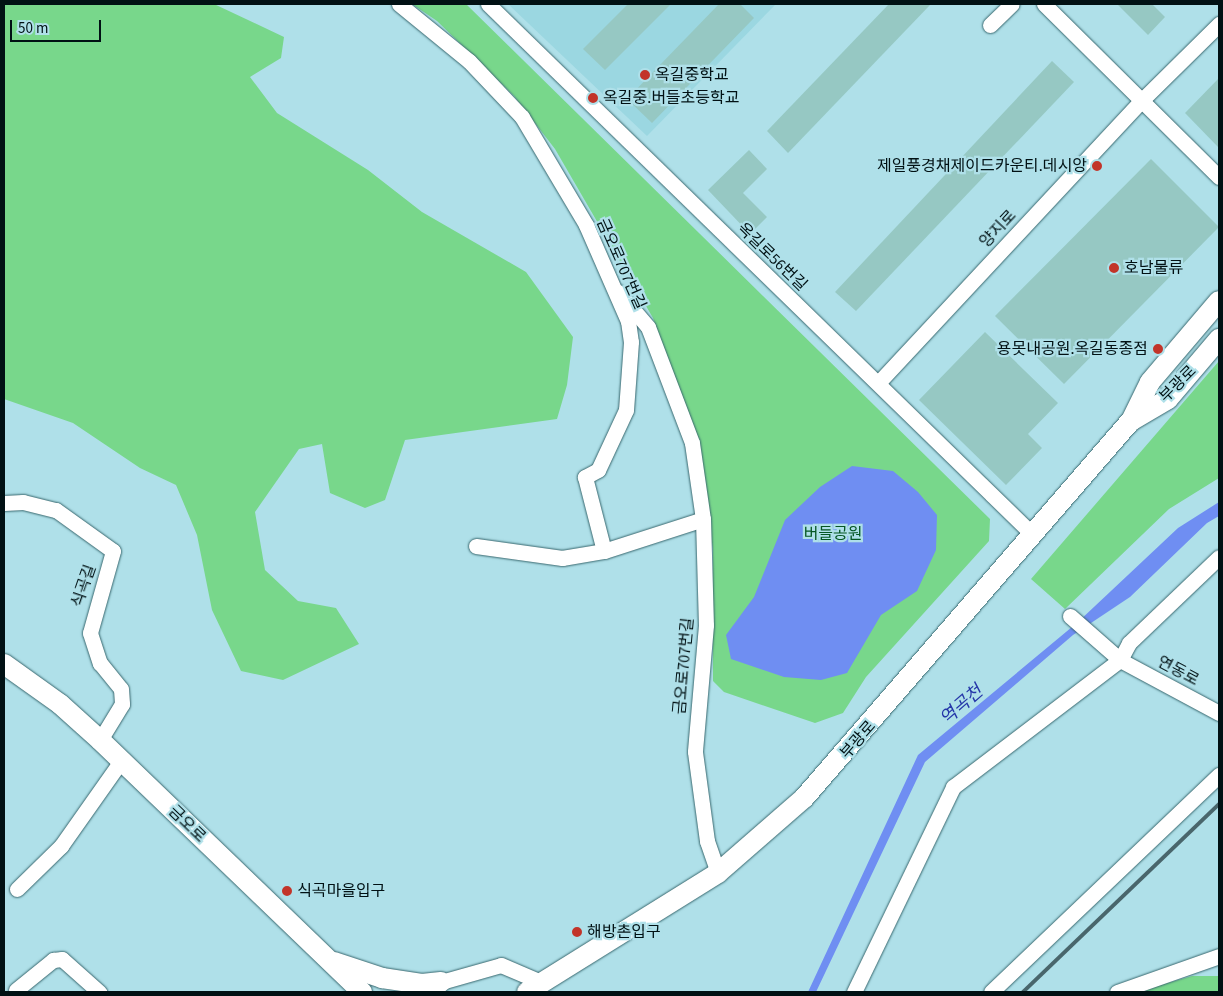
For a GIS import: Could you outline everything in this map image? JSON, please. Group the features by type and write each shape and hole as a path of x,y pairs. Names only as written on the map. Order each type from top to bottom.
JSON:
{"main road":[{"name":"부광로","path":"534,987 718,873 836,766 1032,534 1131,421 1150,382 1219,301"},
{"name":"부광로","path":"1131,421 1168,399 1219,339"},
{"name":"금오로","path":"4,664 60,704 100,740 362,992"},
{"path":"330,961 382,978 435,987"}],"street":[{"name":"금오로707번길","path":"399,4 446,39 513,105 586,225 628,321 631,342 626,410 598,470 585,477 604,551"},
{"name":"옥길로56번길","path":"488,4 879,382 1032,534"},
{"path":"990,25 1012,4"},
{"path":"1044,4 1143,99 1219,177"},
{"name":"양지로","path":"879,382 1143,99 1219,24"},
{"name":"금오로707번길","path":"611,285 648,327 692,444 704,519 706,625 695,752 707,841 718,873"},
{"name":"식곡길","path":"4,503 23,502 56,510 113,551 90,633 100,663 121,689 122,704 100,740"},
{"path":"476,546 562,558 604,551 704,519"},
{"path":"854,992 953,787 1120,660 1129,643 1219,557"},
{"name":"연동로","path":"1070,616 1120,660 1219,713"},
{"path":"17,889 61,846 121,761"},
{"path":"991,992 1219,776"},
{"path":"1117,992 1219,956"},
{"path":"16,990 53,960 62,959 98,992"},
{"path":"435,987 501,964 534,987"}],"shaded area":[{"name":"옥길중학교","path":"508,4 776,4 647,136"}],"green space":[{"path":"4,4 214,4 284,37 281,58 250,77 277,113 368,170 422,212 526,272 573,337 567,385 557,419 405,440 385,500 365,508 330,493 322,444 299,449 255,512 265,570 298,601 336,608 359,644 283,680 241,671 212,610 197,535 176,485 140,468 73,423 4,399"},
{"name":"버들공원","path":"412,4 466,4 990,519 989,541 866,677 843,713 815,723 724,692 713,681 713,549 697,440 653,318 555,149 514,96 437,21"},
{"path":"1219,361 1219,478 1169,509 1065,609 1031,579"},
{"path":"1192,976 1219,976 1219,992 1136,992"}],"water":[{"path":"852,466 893,471 918,492 937,515 936,550 917,591 881,615 847,673 821,680 784,677 731,659 726,635 754,597 785,520 820,487"},
{"path":"1219,502 1219,516 1207,523 1130,597 1073,635 925,762 816,992 808,992 918,755 1078,622 1178,528"}],"building":[{"path":"628,4 671,4 605,70 583,49"},
{"path":"719,4 740,4 754,18 652,123 627,99"},
{"path":"889,4 931,4 788,153 767,131"},
{"path":"1117,4 1152,4 1165,17 1148,35"},
{"path":"1052,61 1074,82 856,311 835,292"},
{"path":"1219,78 1219,148 1185,113"},
{"path":"749,150 767,169 743,193 767,217 750,234 708,190"},
{"path":"1151,159 1219,227 1064,384 995,316"},
{"path":"985,332 1058,403 1028,434 1042,448 1006,485 919,400"}],"railway":[{"path":"1023,992 1219,804"}],"place":[{"name":"옥길중학교","path":"645,75"},
{"name":"옥길중.버들초등학교","path":"593,98"},
{"name":"제일풍경채제이드카운티.데시앙","path":"1097,166"},
{"name":"호남물류","path":"1114,268"},
{"name":"용못내공원.옥길동종점","path":"1158,349"},
{"name":"식곡마을입구","path":"287,891"},
{"name":"해방촌입구","path":"577,932"}],"water label":[{"name":"역곡천","path":"962,706"}]}
